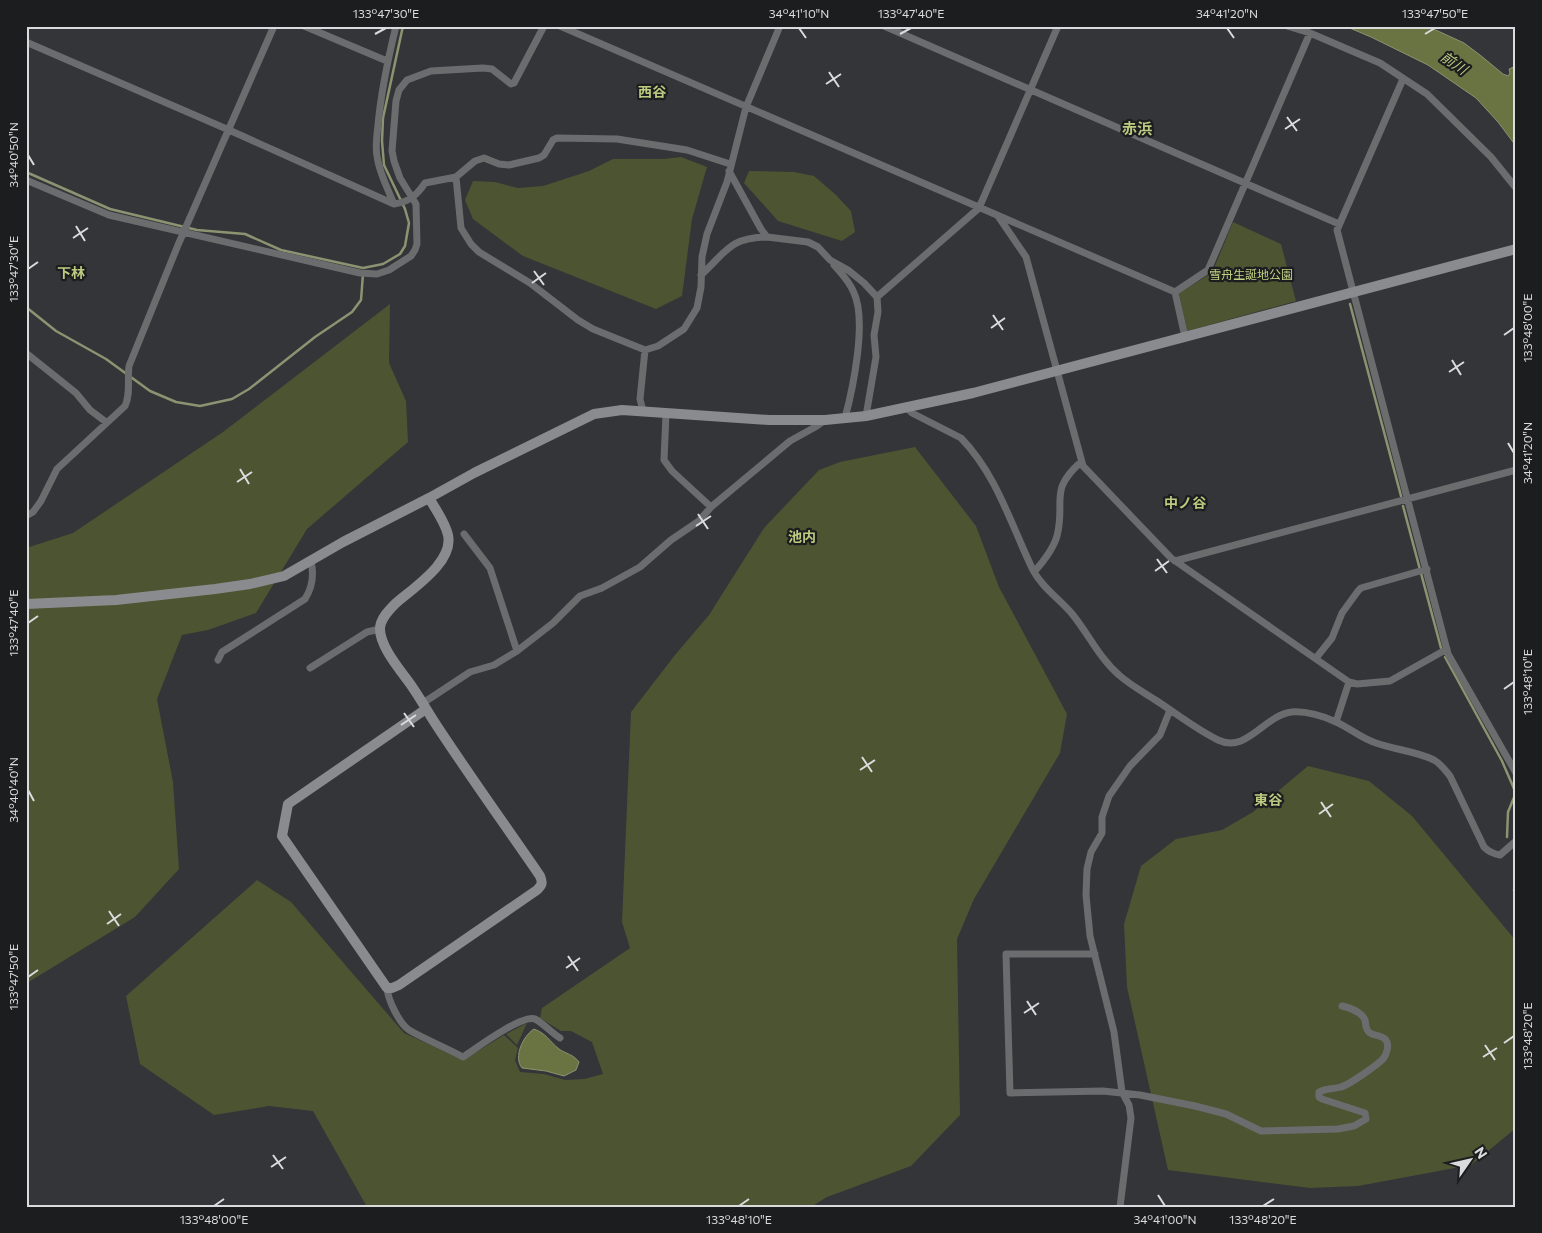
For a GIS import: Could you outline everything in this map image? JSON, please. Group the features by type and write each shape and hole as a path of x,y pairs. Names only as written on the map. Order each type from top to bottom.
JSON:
{"street":[{"path":"26,516 33,512 41,501 58,469 125,406 129,392 129,366 185,229 274,26"},
{"path":"304,26 387,61"},
{"path":"396,26 387,61 380,102 377,157 382,176 396,204"},
{"path":"26,180 109,215 185,229 363,274 377,274 390,270 411,256 415,250 416,204 410,199 400,178 392,151 396,102 399,90 407,80 431,71 492,69 511,84 514,83 544,26"},
{"path":"560,26 1175,292"},
{"path":"456,177 462,228 471,244 479,252 530,283 593,329 645,350 658,346 684,328 692,318 700,298 702,258 707,234 726,182 746,107 780,26"},
{"path":"884,26 1340,224"},
{"path":"876,297 979,208 1058,26"},
{"path":"1287,26 1380,63 1427,94 1491,157 1516,188"},
{"path":"1175,292 1208,270 1310,34"},
{"path":"26,42 396,204 418,194 425,183 456,177 480,159 484,158 499,164 509,165 544,156 553,140 557,138 626,141 687,150 730,167"},
{"path":"1403,79 1336,230 1408,498 1422,571 1447,649 1516,773"},
{"path":"730,167 731,177 761,229 768,237"},
{"path":"998,216 1026,257 1058,370 1081,462 1174,561 1349,682 1357,684 1387,682 1447,649"},
{"path":"701,275 729,247 750,237 768,237 808,242 818,246 854,291 858,303 857,359 845,418"},
{"path":"26,604 116,600 250,584 284,576 343,542 474,473 594,414 615,410 770,420 825,420 866,416 906,408 1185,338 1516,249"},
{"path":"830,260 848,270 864,283 876,297 878,312 874,335 876,357 866,416"},
{"path":"1175,292 1185,338"},
{"path":"644,411 640,399 645,350"},
{"path":"26,353 76,393 90,410 106,422"},
{"path":"906,408 912,414 961,438 968,444 990,474 1034,572 1073,614 1103,658 1119,676 1219,741 1242,742 1273,720 1291,712 1305,713 1336,722 1368,740 1414,752 1437,761 1450,776 1484,847 1491,853 1500,855 1516,841"},
{"path":"666,414 664,460 672,471 711,506"},
{"path":"560,1038 535,1020 530,1019 509,1027 463,1056 407,1029 388,998 387,988 282,836 288,804 470,672 494,664 517,651 553,623 580,596 602,588 640,567 671,540 699,521 711,506 790,441 825,420"},
{"path":"1034,572 1044,560 1056,537 1060,519 1060,492 1063,482 1081,462"},
{"path":"1174,561 1516,470"},
{"path":"387,988 399,985 537,890 542,882 540,876 387,650 383,641 380,629 384,616 441,562 447,552 448,534 429,498"},
{"path":"464,534 490,568 517,651"},
{"path":"218,660 222,652 306,599 311,590 311,561"},
{"path":"1316,658 1332,638 1342,613 1361,588 1422,571"},
{"path":"310,668 367,632 380,629"},
{"path":"1336,722 1349,682"},
{"path":"1120,1207 1130,1118 1129,1105 1122,1092 1114,1032 1094,954 1086,895 1087,869 1091,852 1102,834 1101,822 1109,796 1123,775 1160,735 1170,710"},
{"path":"1094,954 1006,954 1010,1093 1122,1092 1226,1114 1261,1131 1338,1129 1354,1126 1366,1119 1365,1113 1322,1099 1319,1096 1319,1092 1326,1089 1343,1087 1382,1059 1386,1054 1387,1042 1384,1038 1370,1033 1365,1020 1359,1013 1352,1008 1342,1006"}],"green space":[{"path":"681,157 707,167 692,219 682,296 656,309 523,256 473,219 465,200 473,181 495,182 518,188 543,186 589,171 613,159"},
{"path":"749,171 794,172 814,176 851,211 855,232 842,241 778,221 744,183"},
{"name":"雪舟生誕地公園","path":"1233,222 1281,244 1296,301 1187,331 1179,293 1212,273"},
{"path":"390,304 389,363 406,401 408,442 307,529 256,613 208,630 182,635 157,699 173,782 179,869 135,917 27,983 26,548 73,533 223,432"},
{"path":"915,447 976,526 999,587 1067,714 1060,753 974,899 957,939 960,1115 911,1166 827,1197 811,1207 367,1207 313,1111 269,1106 214,1115 140,1064 126,996 257,880 291,902 404,1033 463,1060 504,1035 518,1048 515,1060 520,1072 544,1074 565,1080 584,1079 603,1074 592,1042 571,1031 561,1031 540,1018 542,1008 630,948 622,922 631,712 709,615 764,528 819,470 840,462"},
{"path":"1308,766 1369,781 1412,816 1516,941 1516,1128 1471,1165 1358,1186 1310,1188 1168,1170 1127,987 1124,924 1141,866 1176,839 1222,830 1253,812"},
{"path":"527,1023 517,1045 506,1034"}],"water":[{"name":"前川","path":"1345,26 1427,26 1464,43 1503,74 1508,76 1510,73 1509,69 1516,66 1516,146 1498,122 1476,98 1428,65"},
{"path":"534,1029 545,1035 559,1049 577,1059 579,1062 576,1070 564,1076 546,1071 522,1068 519,1063 520,1047 526,1036"}],"waterway":[{"path":"26,172 110,209 197,230 245,234 281,250 363,268 383,264 400,254 405,246 409,223 405,209 384,165 382,141 383,118 403,26"},
{"path":"26,307 56,331 106,359 150,391 176,402 200,406 232,399 249,389 315,337 352,312 361,300 363,274"},
{"path":"1350,304 1401,496"},
{"path":"1403,506 1441,648"},
{"path":"1445,657 1502,761 1515,791 1508,812 1507,837"},
{"path":"1516,880 1514,890 1516,896"}],"district":[{"name":"西谷","path":"652,92"},
{"name":"赤浜","path":"1137,129"},
{"name":"下林","path":"71,273"},
{"name":"中ノ谷","path":"1185,503"},
{"name":"池内","path":"802,537"},
{"name":"東谷","path":"1268,800"}]}
